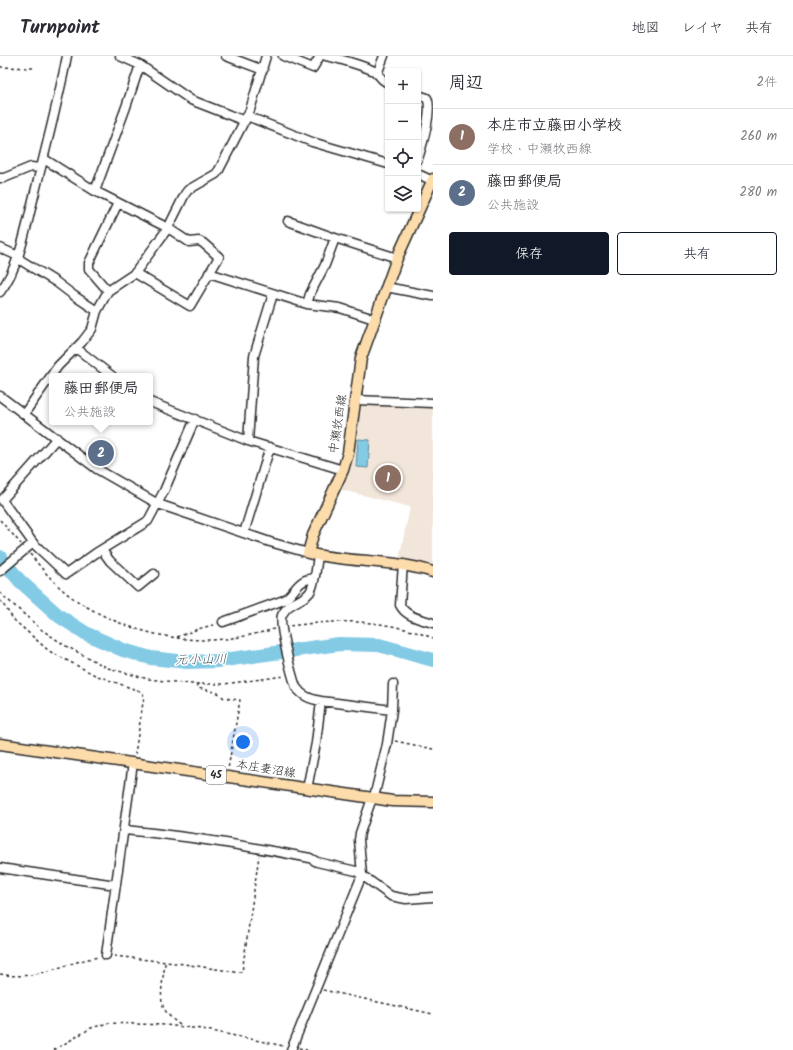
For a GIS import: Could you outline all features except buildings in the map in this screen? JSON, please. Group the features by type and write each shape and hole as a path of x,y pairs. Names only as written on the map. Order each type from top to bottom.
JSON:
{"main road":[{"name":"中瀬牧西線","path":"313,555 313,535 343,470 348,453 360,358 397,258 432,180"},
{"path":"313,555 403,564 433,572"},
{"name":"本庄妻沼線","path":"0,744 373,798 410,802 433,802"}],"street":[{"path":"0,292 7,283 18,257 44,159 67,56"},
{"path":"120,56 140,65 191,100 312,142 385,163"},
{"path":"226,56 263,70"},
{"path":"53,373 92,329 97,311 108,291 135,273 168,228 188,190 216,174 246,118 263,70 266,56"},
{"path":"283,56 313,68 320,56"},
{"path":"326,56 335,57 375,71 385,82"},
{"path":"377,74 384,56"},
{"path":"95,192 140,65"},
{"path":"421,96 428,99 432,105 433,113 421,150"},
{"path":"44,159 95,192 118,202 168,228 189,242 199,241 203,243 219,257 190,306 135,273"},
{"path":"0,178 4,178 31,168 41,168"},
{"path":"421,175 432,180"},
{"path":"108,291 90,269 89,263 118,202"},
{"path":"288,221 397,258"},
{"path":"307,304 310,294 325,265 335,238"},
{"path":"0,248 18,257 97,311"},
{"path":"209,273 307,304 340,308 374,319"},
{"path":"386,287 433,296"},
{"path":"248,441 254,356 273,294"},
{"path":"76,348 108,373"},
{"path":"24,414 49,379"},
{"path":"0,396 97,469 158,504 313,555 314,578 310,592 303,598 288,606 281,616 282,628 292,674 299,692 310,699 392,710"},
{"path":"355,400 433,403"},
{"path":"153,403 248,441 343,470"},
{"path":"57,438 2,494 2,500 33,542 66,574 148,521 158,504 195,419"},
{"path":"244,533 270,447"},
{"path":"0,572 33,542"},
{"path":"102,550 110,562 138,586 154,574"},
{"path":"403,564 400,605 402,610 407,614 433,623"},
{"path":"223,622 284,600 289,597 300,582 306,579 314,578"},
{"path":"292,1048 308,1007 318,987 362,875 359,840 379,779 388,740 392,710 393,684"},
{"path":"307,789 321,701"},
{"path":"106,956 134,763"},
{"path":"125,830 185,836 310,858 317,862 356,872 391,896 406,899 433,897"},
{"path":"0,868 116,886"}],"path":[{"path":"0,67 34,68"},
{"path":"0,520 50,578 72,598 112,619 141,630 198,640 222,639 250,636 282,628 328,621 373,623 411,630 433,638"},
{"path":"0,593 42,630 66,646 108,668 148,679 196,684 224,684 292,674"},
{"path":"0,600 14,620 49,650 95,675 142,692 144,696 134,763"},
{"path":"175,637 223,622"},
{"path":"196,684 198,688 218,693 224,698 240,700 227,776"},
{"path":"388,740 433,749"},
{"path":"0,974 24,976 37,975 91,958 106,956 242,972 260,848"},
{"path":"165,962 162,992 163,1006 173,1020 182,1026"},
{"path":"318,987 322,990 433,1014"},
{"path":"54,1050 91,1028 108,1023 182,1026 292,1048"}],"shaded area":[{"path":"362,404 433,406 433,564 399,559 410,507 338,489 348,468"}],"water":[{"path":"358,439 370,440 368,468 356,467"}],"waterway":[{"name":"元小山川","path":"0,557 20,581 59,616 87,634 123,650 151,658 187,662 217,661 339,644 379,645 433,660"}],"place":[{"name":"藤田郵便局","path":"101,453"},
{"name":"本庄市立藤田小学校","path":"388,478"}]}
